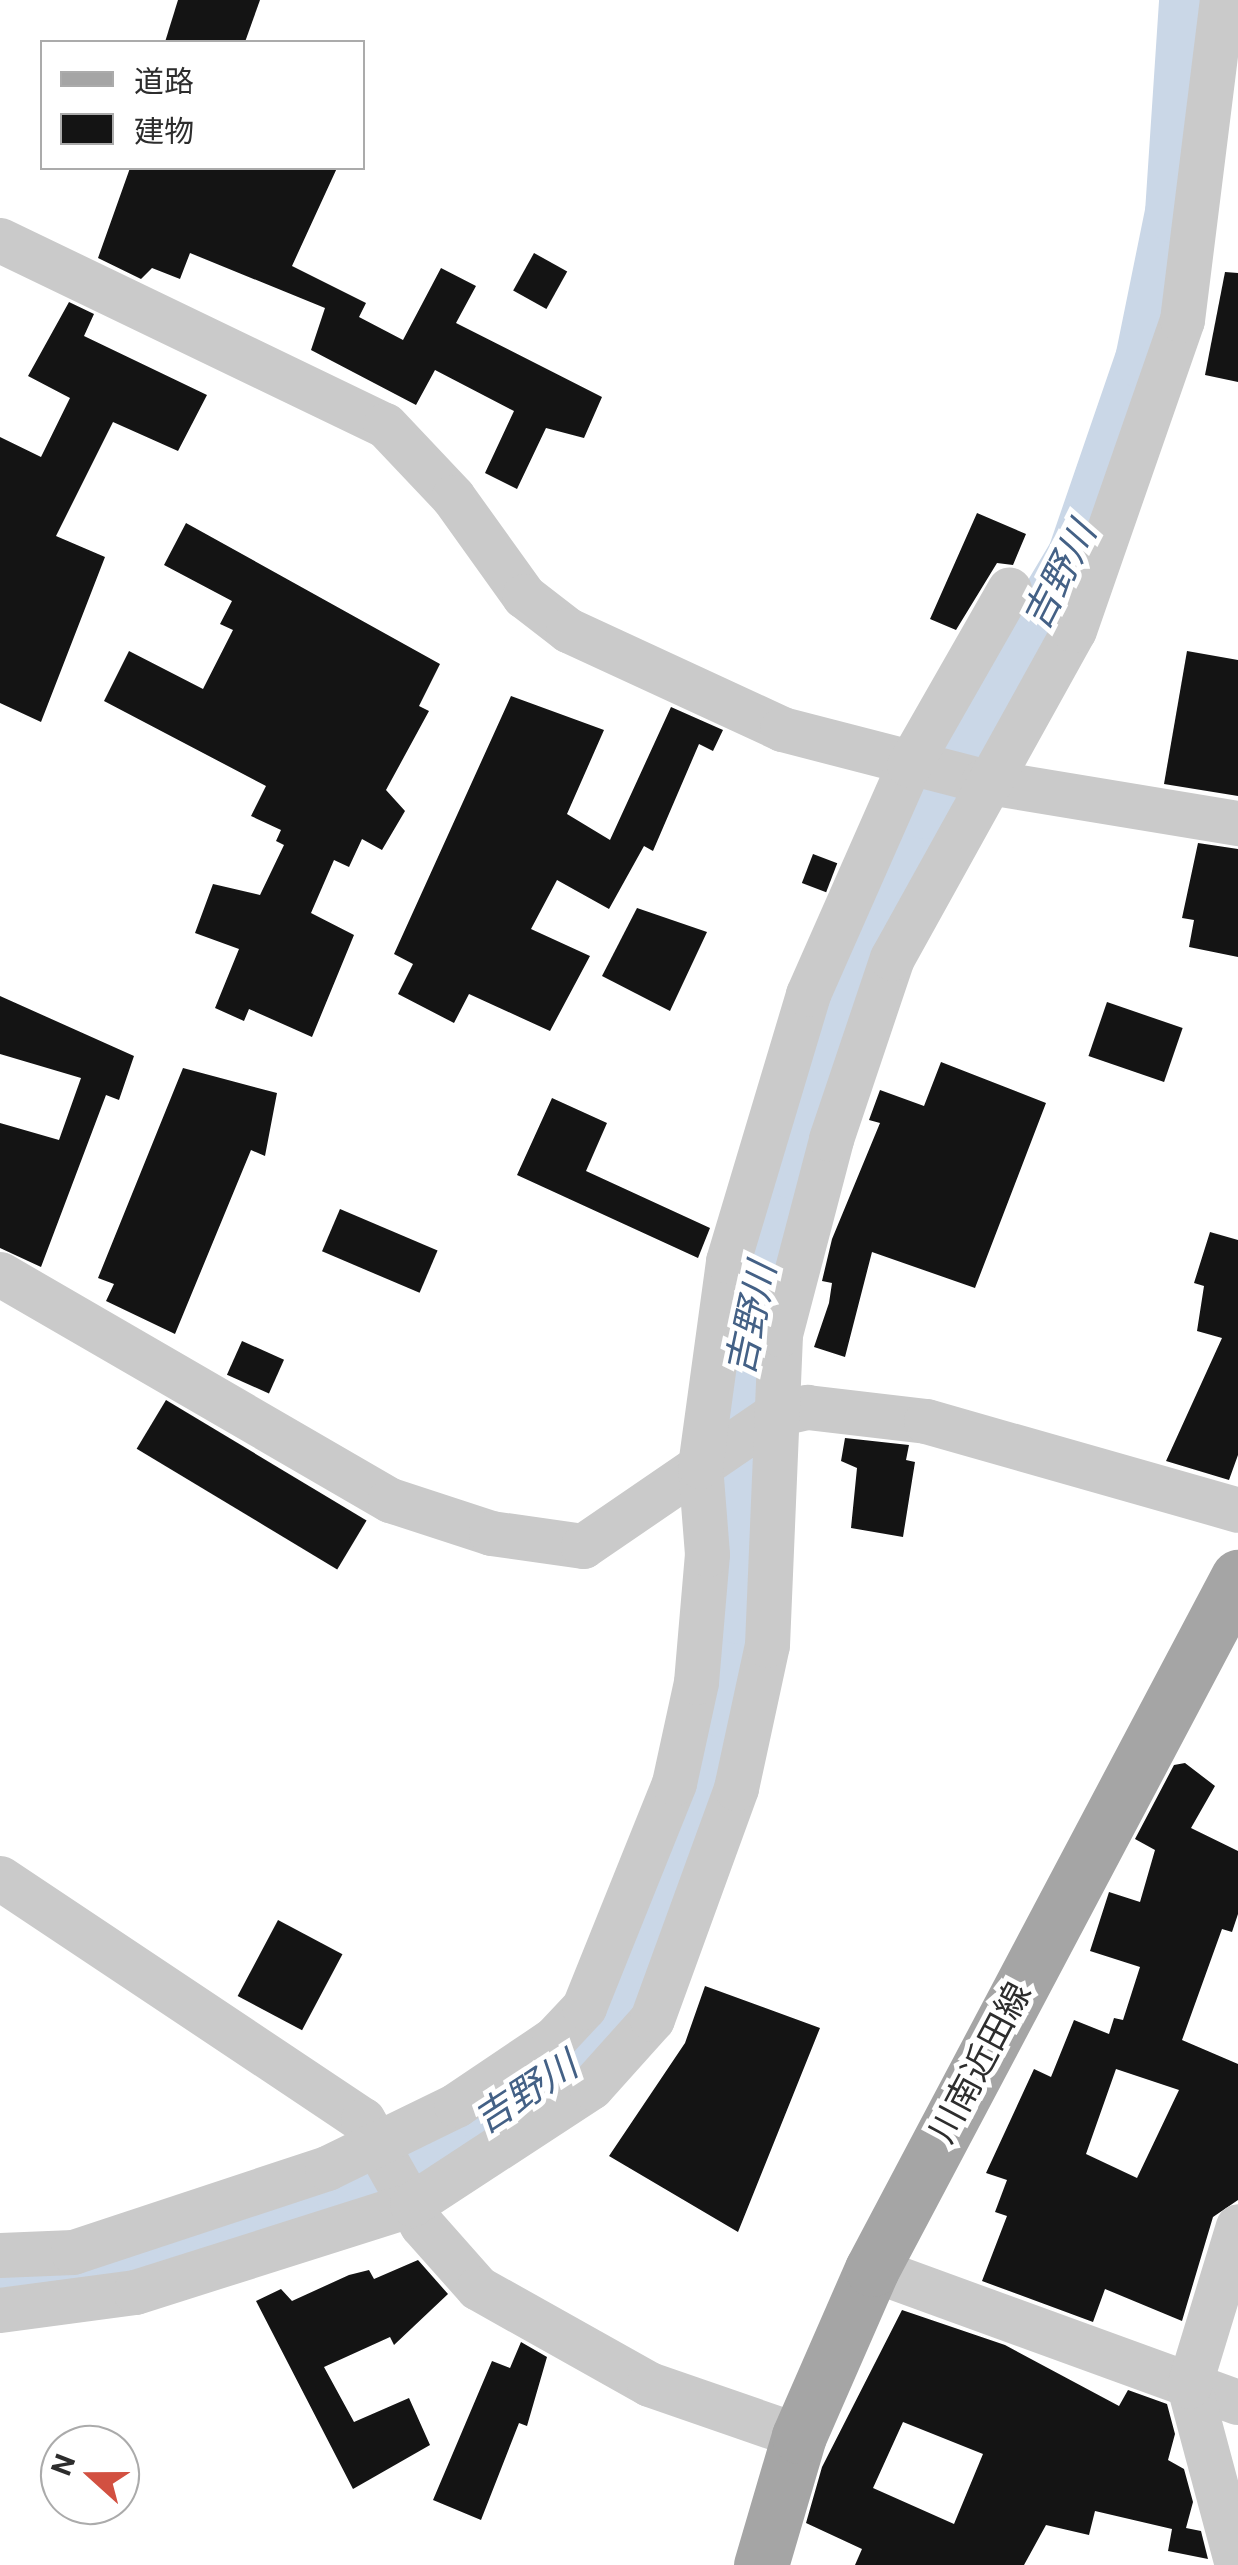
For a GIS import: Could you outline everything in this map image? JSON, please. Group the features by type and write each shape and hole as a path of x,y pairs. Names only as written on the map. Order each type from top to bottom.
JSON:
{"main road":[{"name":"川南近田線","path":"762,2565 799,2436 872,2270 1222,1632 1238,1577"}],"street":[{"path":"0,2310 135,2292 410,2198 591,2087 652,2019 736,1788 767,1645 768,1419 780,1334 831,1138 892,958 983,781 1074,630 1182,320 1222,0"},
{"path":"0,240 385,426 453,497 524,596 568,630 782,729 909,765 983,781 1238,823"},
{"path":"0,2255 72,2252 226,2208 382,2147 554,2039 607,1966 674,1783 696,1682 707,1554 708,1461 728,1261 808,994 909,765 1009,590"},
{"path":"0,1274 390,1500 491,1533 583,1546 768,1419 807,1406 926,1422 1238,1510"},
{"path":"0,1878 299,2071 382,2147 410,2198 478,2288 535,2328 648,2384 799,2436"},
{"path":"1237,2565 1190,2386 1238,2226"},
{"path":"872,2270 1238,2402"}],"building":[{"path":"178,0 260,0 246,40 166,40"},
{"path":"129,170 336,170 292,266 366,303 359,317 403,340 441,268 476,286 456,323 602,397 584,438 546,428 517,489 485,473 514,411 435,370 416,405 311,350 325,308 190,253 180,279 152,268 141,279 98,258"},
{"path":"534,253 567,271 546,309 513,291"},
{"path":"1225,272 1238,273 1238,382 1205,375"},
{"path":"69,302 94,314 84,336 207,395 178,451 113,422 56,536 105,557 41,722 0,703 0,437 41,457 70,398 28,376"},
{"path":"977,513 1026,534 1013,565 997,563 956,630 930,619"},
{"path":"186,523 440,664 419,706 429,711 386,790 405,811 382,850 362,839 349,867 334,860 311,913 354,935 312,1037 249,1009 244,1021 215,1008 239,949 195,933 213,884 260,895 284,845 276,841 281,830 251,816 266,786 104,701 129,651 203,689 233,630 220,624 232,601 164,565"},
{"path":"1187,651 1238,660 1238,796 1164,784"},
{"path":"511,696 604,730 567,814 610,840 671,707 723,730 713,751 699,744 653,851 644,846 609,909 557,880 531,929 590,956 550,1031 469,994 454,1023 398,994 413,964 394,954"},
{"path":"1198,843 1238,849 1238,957 1189,947 1194,920 1182,918"},
{"path":"813,854 837,863 826,892 802,883"},
{"path":"637,908 707,932 670,1011 602,976"},
{"path":"0,996 134,1056 119,1100 106,1095 41,1267 0,1248 0,1123 59,1140 81,1078 0,1054"},
{"path":"1107,1002 1183,1028 1164,1082 1088,1056"},
{"path":"941,1062 1046,1103 975,1288 872,1252 845,1357 814,1347 829,1303 832,1283 822,1281 832,1239 880,1123 869,1120 880,1090 924,1106"},
{"path":"183,1068 277,1093 265,1156 251,1150 175,1334 106,1301 114,1284 98,1278"},
{"path":"552,1098 607,1123 586,1171 710,1228 698,1258 517,1175"},
{"path":"340,1209 438,1250 420,1293 322,1251"},
{"path":"1210,1232 1238,1240 1238,1455 1229,1480 1166,1461 1222,1338 1197,1331 1204,1286 1194,1283"},
{"path":"242,1341 284,1360 269,1394 227,1375"},
{"path":"166,1400 367,1521 337,1569 137,1449"},
{"path":"845,1438 909,1445 906,1460 915,1462 903,1537 851,1528 857,1468 841,1461"},
{"path":"1185,1763 1215,1786 1191,1828 1238,1851 1238,1914 1232,1932 1222,1929 1182,2040 1238,2064 1238,2200 1213,2217 1182,2321 1105,2289 1093,2322 982,2281 1007,2216 995,2212 1007,2180 986,2173 1034,2069 1051,2077 1074,2020 1109,2034 1114,2018 1123,2020 1140,1967 1090,1951 1109,1892 1140,1902 1155,1850 1135,1839 1174,1765","holes":["1116,2069 1179,2090 1137,2178 1086,2154"]},
{"path":"278,1920 342,1954 302,2030 238,1996"},
{"path":"705,1986 820,2028 738,2232 609,2156 685,2043"},
{"path":"418,2260 448,2294 394,2345 390,2337 324,2367 354,2422 409,2398 430,2445 353,2489 256,2301 281,2289 292,2301 349,2275 369,2270 374,2279"},
{"path":"902,2310 1005,2345 1119,2406 1128,2390 1167,2404 1175,2434 1168,2460 1184,2469 1193,2502 1186,2528 1201,2531 1208,2559 1168,2551 1172,2529 1095,2511 1089,2535 1046,2525 1024,2565 855,2565 862,2549 806,2523 822,2467","holes":["903,2422 983,2454 954,2524 873,2488"]},
{"path":"521,2342 547,2357 527,2426 519,2423 481,2520 433,2500 492,2361 510,2368"}],"waterway":[{"name":"吉野川","path":"0,2285 68,2280 347,2198 491,2119 600,2044 622,2005 722,1707 738,1614 735,1407 745,1330 789,1168 867,929 926,809 1077,557 1145,360 1175,213 1189,0"}]}
